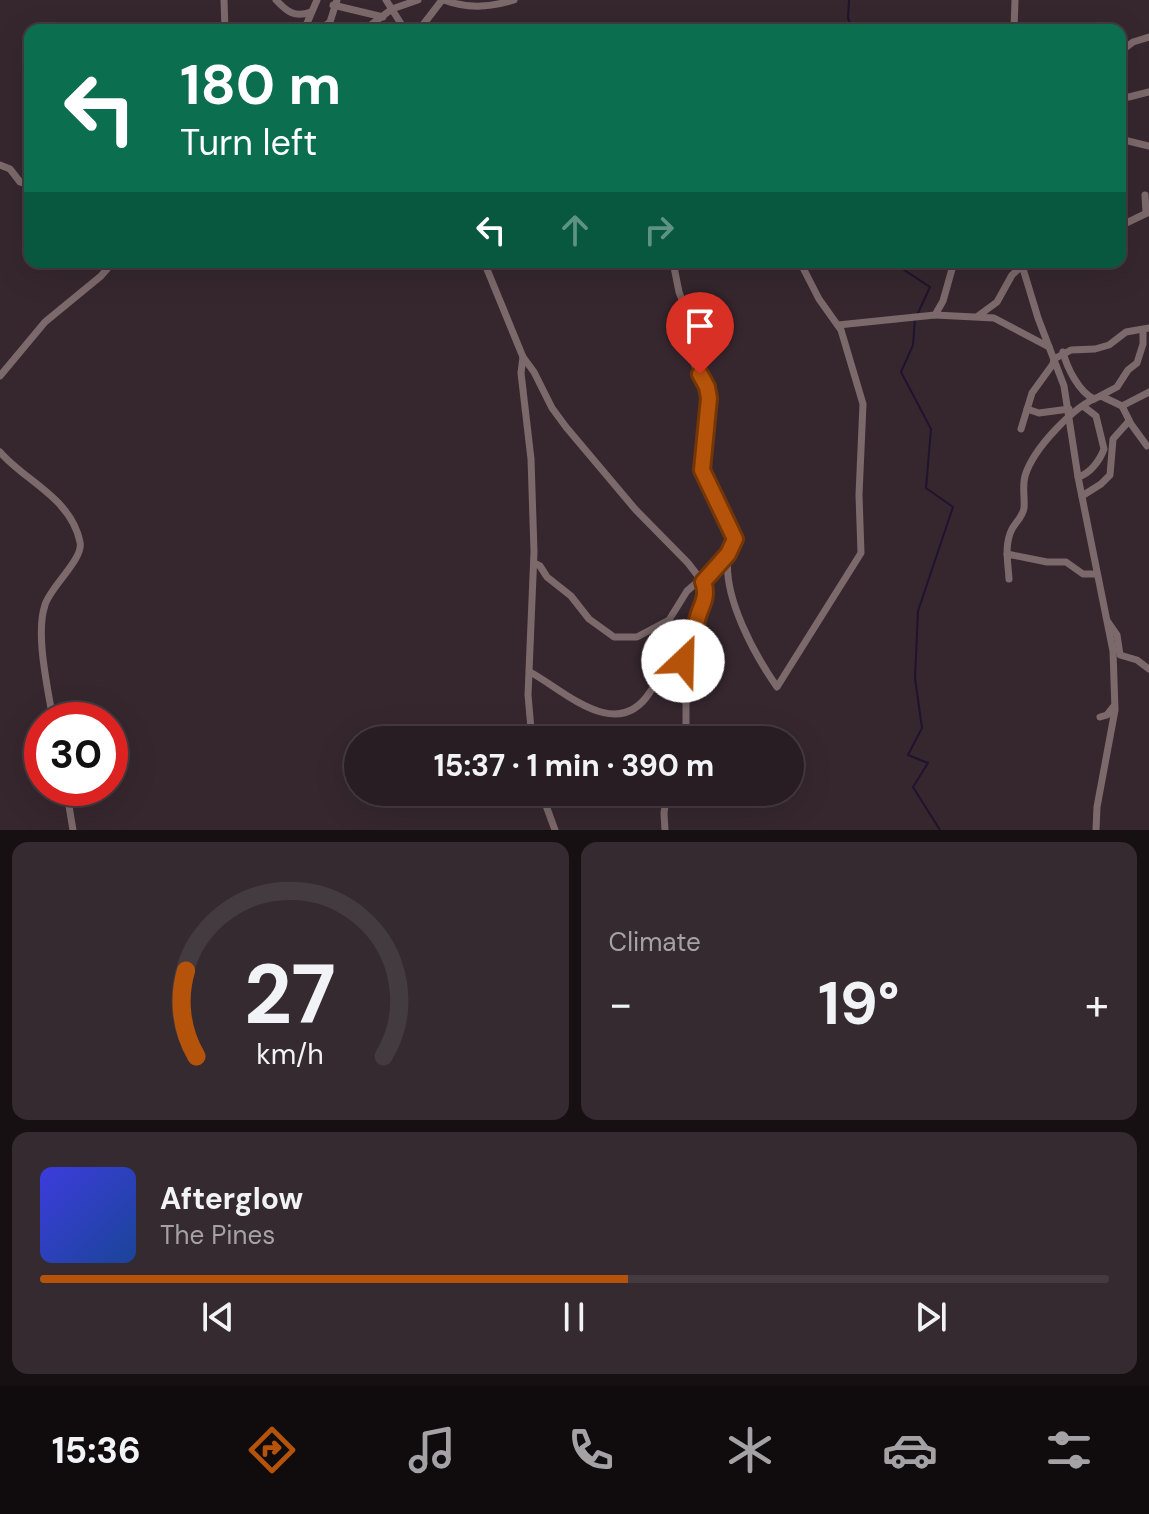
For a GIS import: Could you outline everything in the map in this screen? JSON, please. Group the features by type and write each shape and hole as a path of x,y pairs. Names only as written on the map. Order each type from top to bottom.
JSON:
{"street":[{"path":"224,0 225,24"},
{"path":"276,0 297,15 311,12"},
{"path":"306,24 317,0"},
{"path":"386,0 401,24"},
{"path":"373,24 392,9 418,0"},
{"path":"424,24 443,0 466,5 514,0"},
{"path":"1014,24 1015,0"},
{"path":"285,9 292,2"},
{"path":"327,24 335,3 383,17"},
{"path":"1126,47 1149,37"},
{"path":"1129,97 1149,92"},
{"path":"1126,140 1149,146"},
{"path":"0,165 10,169 24,183"},
{"path":"1126,223 1148,212 1145,195"},
{"path":"0,376 45,322 108,268"},
{"path":"486,268 523,357 552,408 635,509 702,581 706,596 696,626 696,645 685,676 686,726"},
{"path":"534,563 571,596 589,619 614,637 637,637 669,620 689,588 702,581 728,554 735,539 733,532 704,477 701,464 709,392 695,366 695,333 679,292 674,268"},
{"path":"728,554 731,599 758,656 777,687 861,553 859,495 863,404 838,325 819,299 803,268"},
{"path":"935,315 943,301 952,268"},
{"path":"978,316 997,302 1018,268"},
{"path":"1023,268 1070,412 1078,477 1113,651 1116,705 1097,807 1096,830"},
{"path":"838,325 935,315 978,316 1004,322 1049,347"},
{"path":"1021,429 1027,409 1032,393 1054,359 1063,352 1109,345 1126,332 1146,332 1137,363 1128,370 1117,387 1070,412 1039,413 1027,409"},
{"path":"1063,352 1071,373 1087,396 1122,406 1149,392"},
{"path":"523,357 521,373 531,459 534,563 528,709 530,726"},
{"path":"1078,477 1098,462 1104,449 1096,416 1083,406"},
{"path":"1122,406 1147,446"},
{"path":"1009,579 1007,554 1010,534 1023,513 1026,474 1070,412"},
{"path":"1082,496 1110,475 1113,439 1129,421"},
{"path":"0,452 54,498 80,541 80,551 51,592 43,613 43,660 50,702"},
{"path":"1007,554 1047,562 1066,562 1083,574 1096,574"},
{"path":"1106,620 1115,629 1120,655 1137,660 1149,669"},
{"path":"530,672 577,702 606,714 637,707 669,666 680,661 687,664"},
{"path":"1100,717 1107,715 1116,705"},
{"path":"69,806 73,830"},
{"path":"546,806 555,830"},
{"path":"665,806 665,830"}],"waterway":[{"path":"849,0 850,24"},
{"path":"901,268 930,287 918,313"},
{"path":"915,318 913,345 901,372 931,429 926,488 953,507 918,611 915,678 922,728 908,755 928,763 913,787 940,830"}],"route":[{"path":"683,661 687,664 696,645 696,626 706,592 703,582 728,554 735,539 702,470 709,398 700,374"}]}
